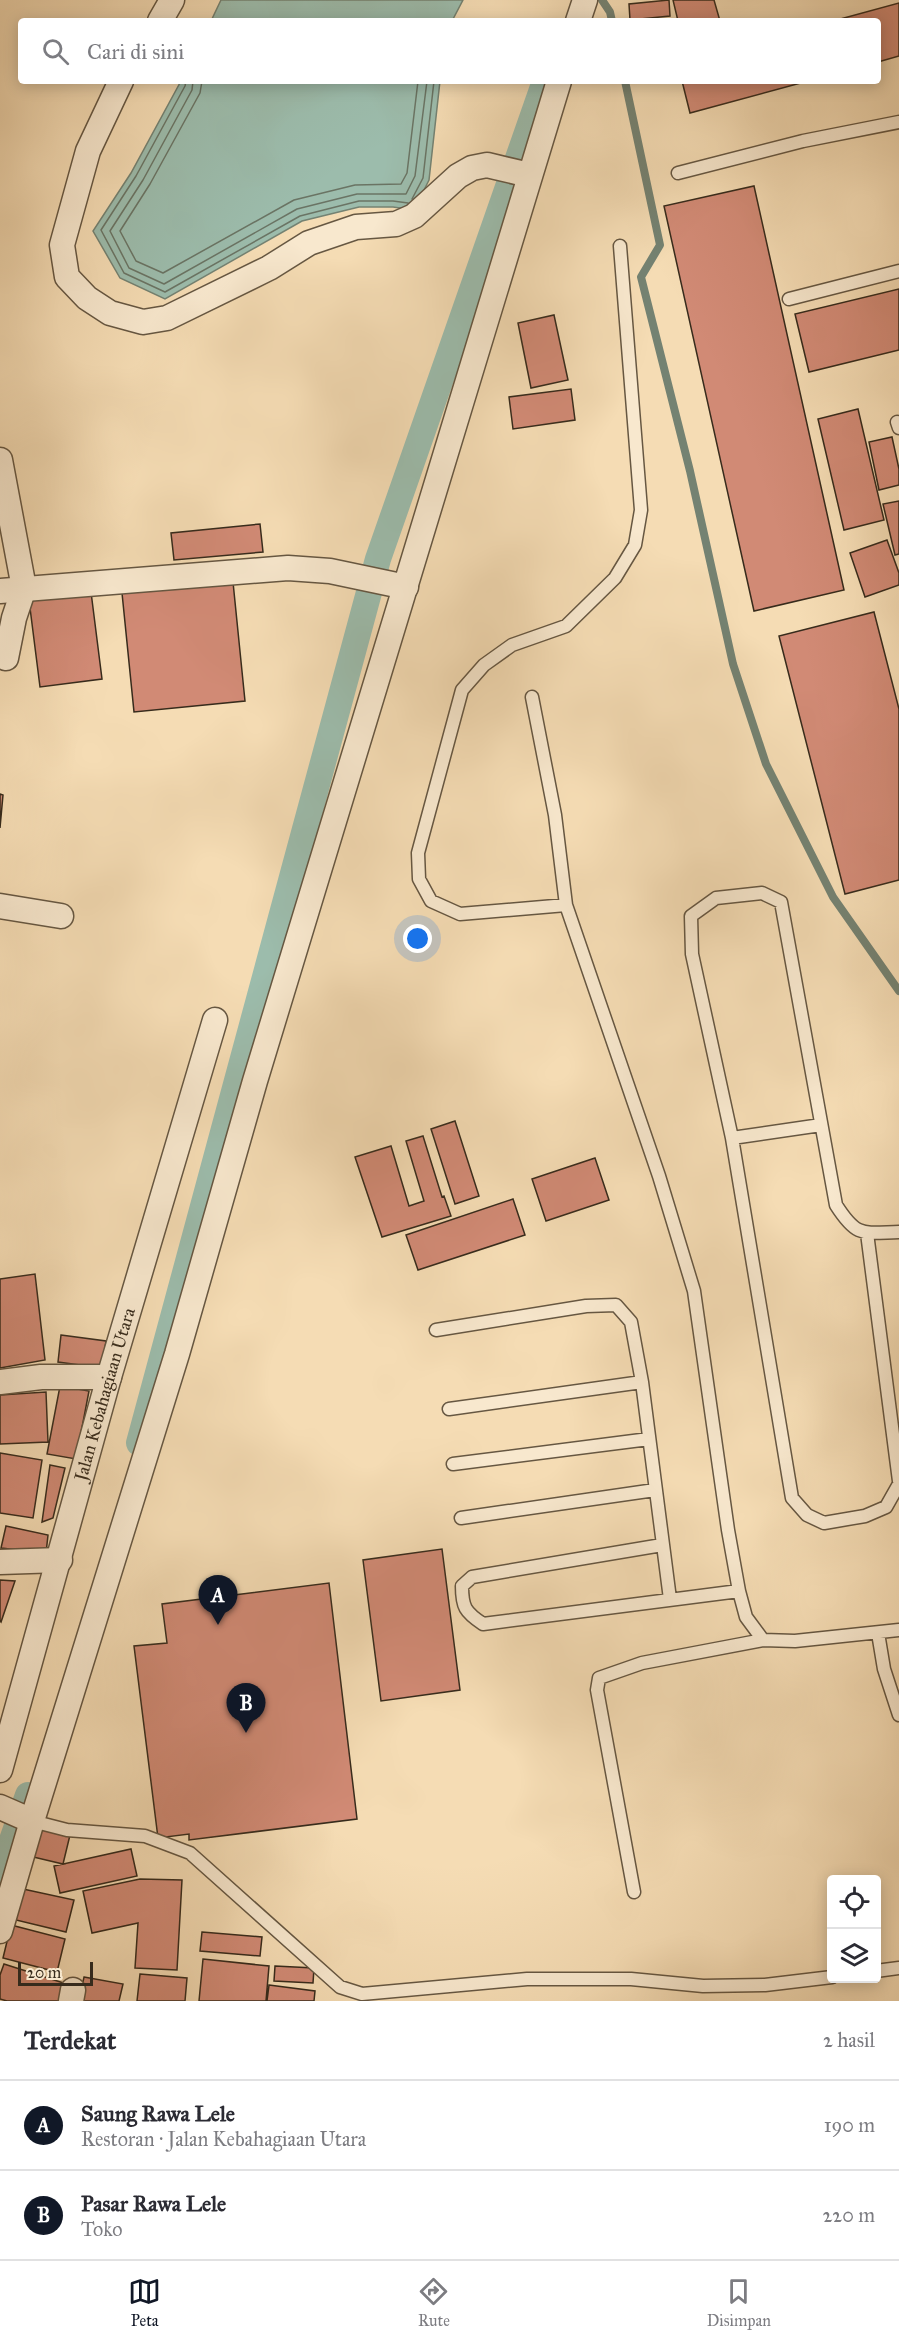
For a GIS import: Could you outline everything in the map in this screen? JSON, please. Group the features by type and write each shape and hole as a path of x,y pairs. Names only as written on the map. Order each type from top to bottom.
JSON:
{"street":[{"path":"162,18 172,0"},
{"path":"579,18 585,0"},
{"path":"120,84 88,152 62,245 67,277 87,298 110,313 143,322 167,318 269,268 309,243 356,227 396,224 414,216 458,176 472,168 487,165 527,175"},
{"path":"0,1931 30,1821 177,1354 396,585 558,84"},
{"path":"0,460 24,588 14,618 6,658"},
{"path":"0,591 288,568 330,571 396,585"},
{"path":"0,906 61,916"},
{"name":"Jalan Kebahagiaan Utara","path":"0,1770 109,1377 215,1020"},
{"path":"0,1382 41,1377 109,1377"},
{"path":"0,1562 60,1560"},
{"path":"0,1807 30,1821"}],"lane":[{"path":"678,173 803,141 899,122"},
{"path":"566,904 460,914 431,901 420,879 418,853 462,690 484,665 512,645 566,626 615,578 635,545 641,510 620,246"},
{"path":"789,298 899,271"},
{"path":"532,697 555,815 566,904 659,1176 694,1291 728,1530 739,1591 746,1617 763,1641"},
{"path":"899,1232 867,1233 849,1225 836,1205 781,902 762,892 716,898 691,916 692,954 732,1138 792,1498 807,1515 824,1523 865,1516 899,1504"},
{"path":"732,1138 821,1125"},
{"path":"867,1233 899,1482 886,1507"},
{"path":"436,1330 586,1306 616,1305 631,1322 642,1382 670,1599"},
{"path":"449,1409 642,1382"},
{"path":"453,1464 649,1439"},
{"path":"460,1518 655,1490"},
{"path":"662,1545 472,1577 462,1586 462,1602 470,1616 483,1624 739,1591"},
{"path":"634,1892 597,1690 599,1678 642,1663 763,1641 795,1641 899,1630"},
{"path":"878,1632 884,1669 899,1715"},
{"path":"30,1821 67,1830 145,1836 190,1853 340,1988 362,1994 527,1979 631,1979 704,1986 765,1985 827,1977"},
{"path":"881,1970 899,1968"}],"water":[{"path":"221,0 463,0 454,18 212,18"},
{"path":"179,84 440,84 429,180 414,210 393,207 359,207 302,221 165,299 120,278 93,231 131,173"}],"building":[{"path":"669,0 670,16 630,18 629,4"},
{"path":"673,0 714,0 719,18 677,18"},
{"path":"899,3 899,56 881,61 881,18 844,18"},
{"path":"683,84 797,84 690,113"},
{"path":"754,186 844,590 754,611 664,206"},
{"path":"899,289 899,350 809,372 795,314"},
{"path":"554,315 568,380 531,388 518,323"},
{"path":"571,389 575,420 513,429 509,397"},
{"path":"858,409 884,520 844,530 818,419"},
{"path":"892,437 899,469 899,485 879,490 869,442"},
{"path":"899,501 899,554 895,555 883,504"},
{"path":"260,524 263,552 174,560 171,533"},
{"path":"887,540 899,573 899,585 865,597 850,553"},
{"path":"233,582 245,701 134,712 122,593"},
{"path":"91,592 102,679 40,687 29,600"},
{"path":"874,612 899,709 899,880 845,894 779,636"},
{"path":"0,794 3,795 0,828"},
{"path":"455,1121 479,1196 455,1204 431,1129"},
{"path":"423,1136 442,1197 444,1196 451,1216 382,1237 355,1157 391,1146 409,1206 424,1201 406,1141"},
{"path":"595,1158 609,1200 546,1221 532,1179"},
{"path":"513,1199 525,1235 418,1270 406,1235"},
{"path":"35,1274 45,1360 0,1368 0,1279"},
{"path":"61,1335 106,1341 102,1368 58,1362"},
{"path":"60,1386 89,1391 76,1459 47,1454"},
{"path":"46,1392 48,1442 0,1444 0,1395"},
{"path":"0,1453 42,1460 33,1518 0,1513"},
{"path":"50,1465 65,1468 53,1518 42,1522"},
{"path":"6,1526 48,1535 46,1553 1,1548"},
{"path":"442,1549 460,1690 381,1701 363,1560"},
{"path":"0,1580 15,1581 1,1622 0,1621"},
{"path":"329,1583 357,1819 189,1840 189,1834 158,1838 134,1646 167,1643 162,1604"},
{"path":"36,1827 70,1835 63,1864 29,1856"},
{"path":"131,1849 137,1876 60,1893 54,1866"},
{"path":"140,1879 182,1880 177,1970 135,1968 138,1923 92,1933 83,1891"},
{"path":"23,1889 74,1900 66,1932 16,1920"},
{"path":"11,1925 65,1939 57,1972 3,1958"},
{"path":"202,1932 262,1937 260,1956 200,1951"},
{"path":"203,1959 269,1966 266,2001 199,2001"},
{"path":"4,1964 73,1986 68,2001 0,1999 0,1975"},
{"path":"275,1966 314,1968 313,1983 274,1981"},
{"path":"140,1974 187,1978 185,2001 137,2001"},
{"path":"84,1977 123,1984 119,2001 79,2001"},
{"path":"269,1985 315,1991 314,2001 267,2001"}],"waterway":[{"path":"602,0 611,18"},
{"path":"139,1443 378,559 544,84"},
{"path":"626,84 660,245 641,277 690,471 733,664 766,764 833,897 899,991"},
{"path":"0,1874 28,1795"}],"place":[{"name":"Saung Rawa Lele","path":"218,1625"},
{"name":"Pasar Rawa Lele","path":"246,1733"}]}
